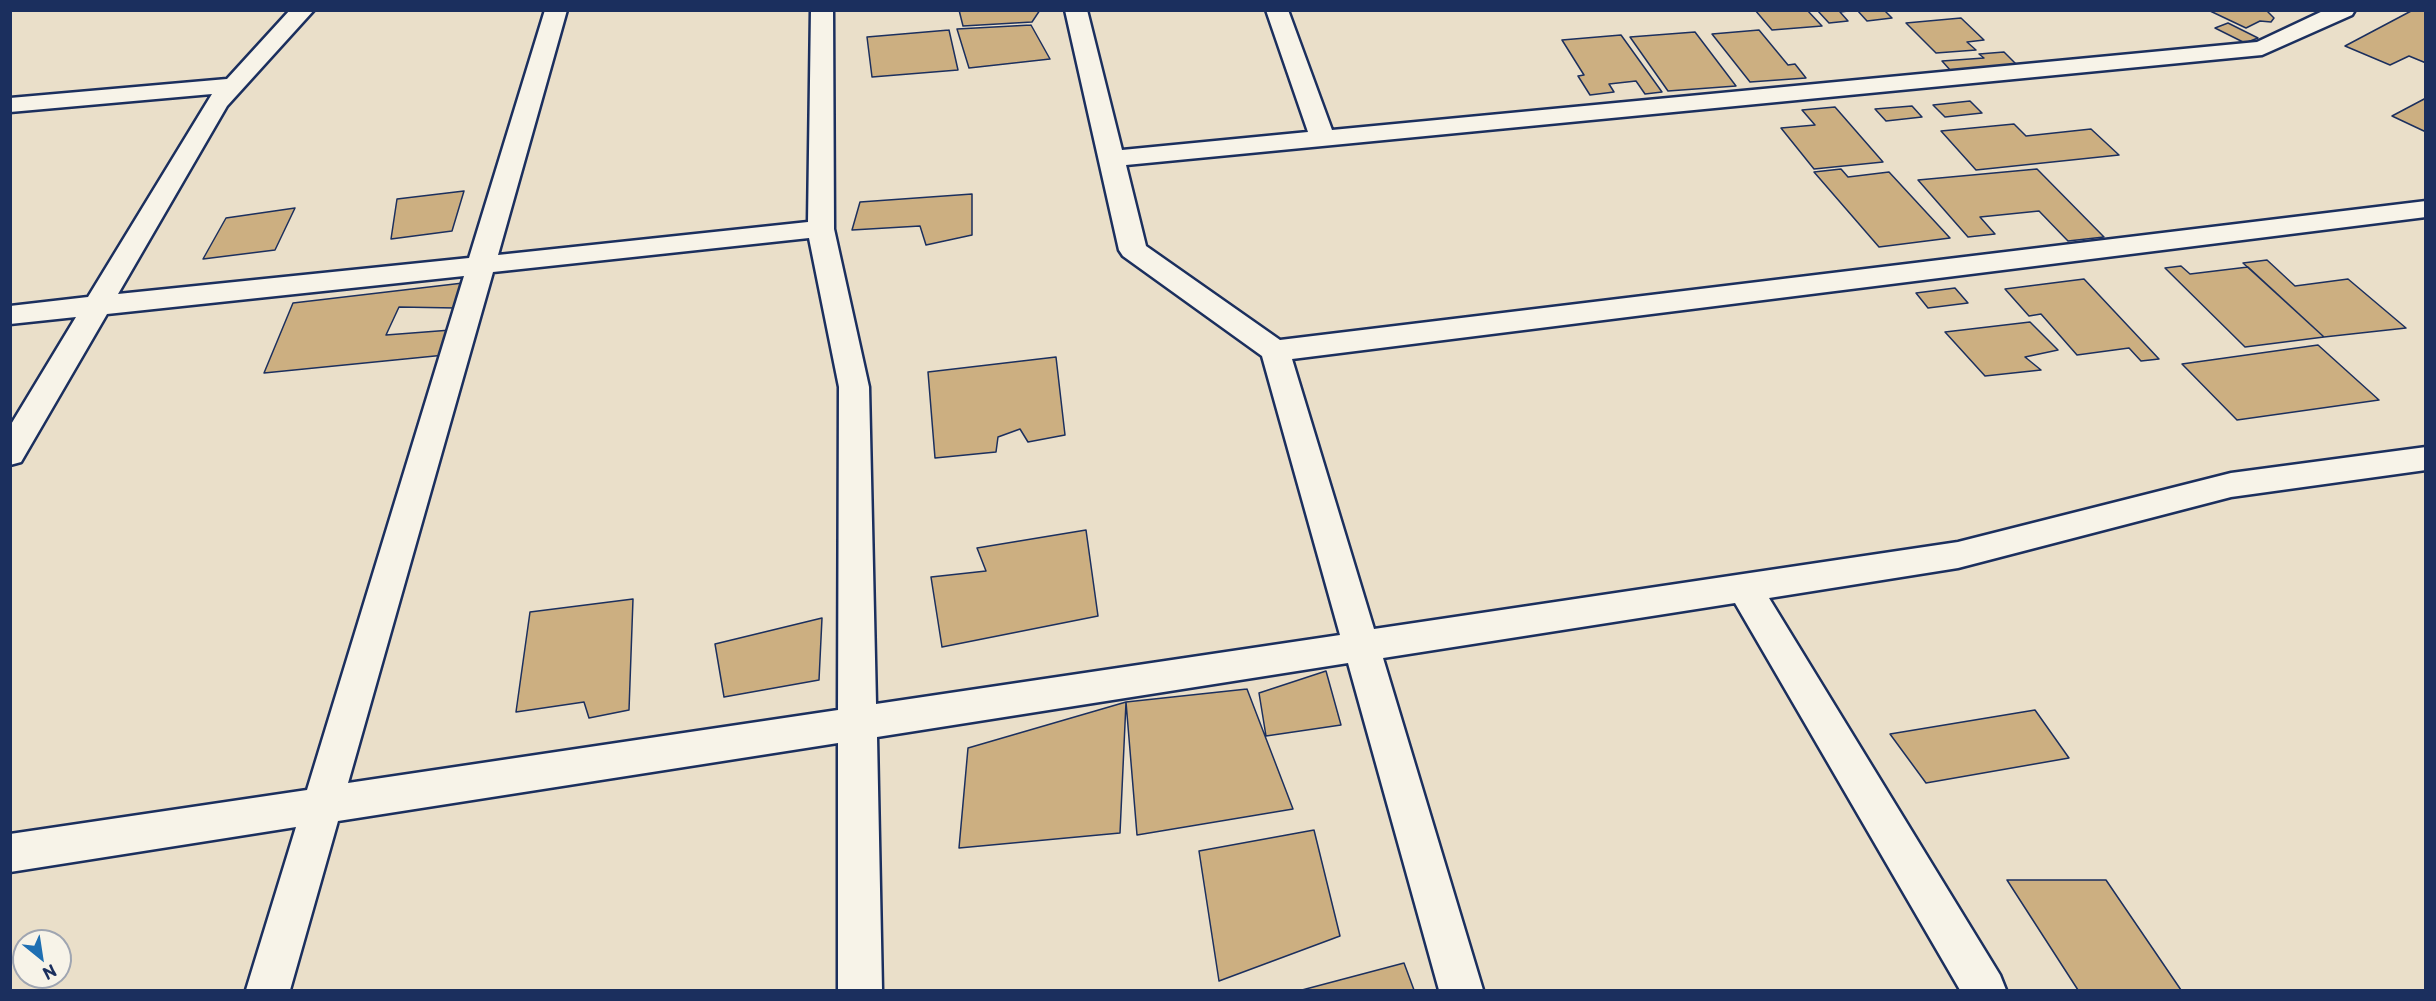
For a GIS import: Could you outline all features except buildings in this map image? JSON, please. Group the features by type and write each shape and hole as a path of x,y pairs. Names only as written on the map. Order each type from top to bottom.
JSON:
{"street":[{"path":"10,454 217,103 303,10"},
{"path":"268,990 556,10"},
{"path":"822,10 821,229 854,387 860,990"},
{"path":"1076,10 1133,250 1275,351 1461,990"},
{"path":"1277,10 1323,139"},
{"path":"1111,159 2262,48 2344,10"},
{"path":"10,105 234,85"},
{"path":"1275,351 2426,209"},
{"path":"10,315 821,229"},
{"path":"10,853 1958,555 2231,485 2426,458"},
{"path":"1744,589 1984,990"}]}
